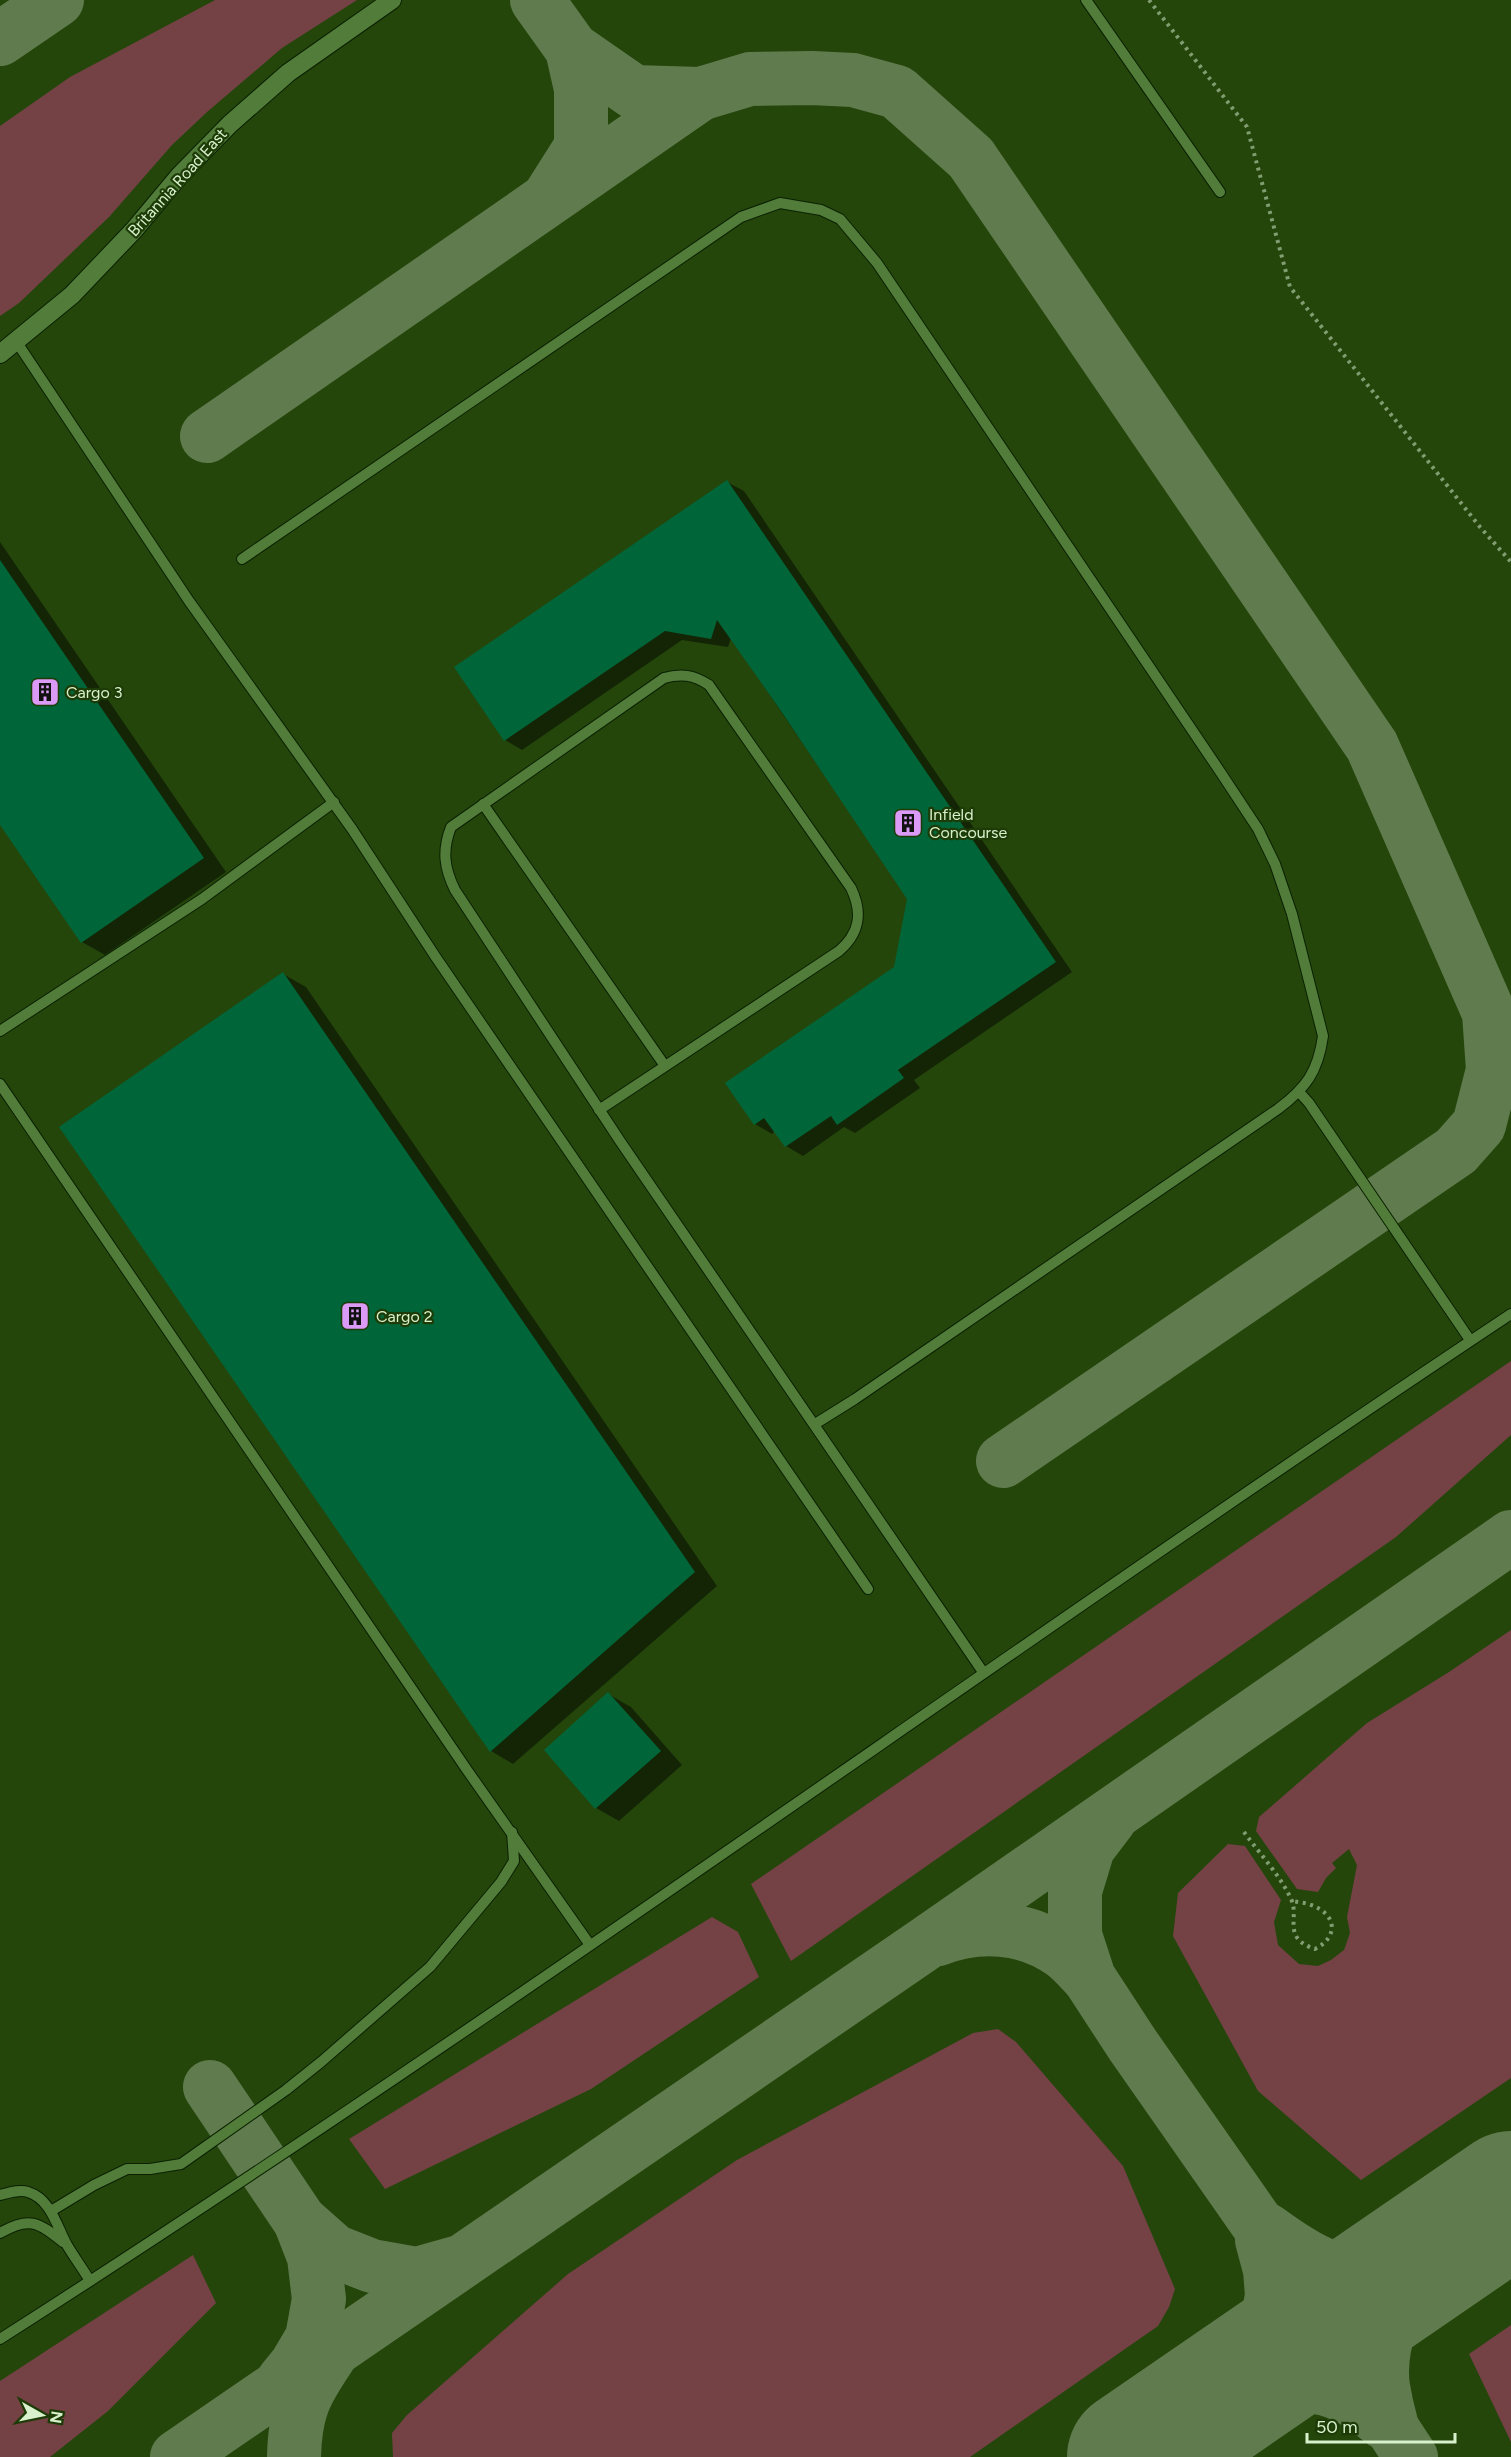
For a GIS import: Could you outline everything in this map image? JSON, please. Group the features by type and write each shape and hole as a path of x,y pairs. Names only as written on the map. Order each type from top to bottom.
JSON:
{"street":[{"name":"Britannia Road East","path":"0,354 72,295 134,230 180,174 230,124 288,73 393,0"}],"lane":[{"path":"1086,0 1221,192"},
{"path":"242,559 741,218 760,208 780,203 821,210 840,219 877,263 1258,829 1275,864 1292,914 1320,1016 1323,1036 1320,1055 1313,1072 1300,1092 885,1379 815,1424"},
{"path":"16,341 196,610 334,802 435,956 868,1589"},
{"path":"600,1110 839,951 850,942 857,929 860,915 851,888 709,685 687,675 664,678 451,827 445,842 444,859 448,875 600,1110 983,1672"},
{"path":"0,1031 202,899 334,802"},
{"path":"483,804 665,1066"},
{"path":"0,1084 460,1760 590,1945"},
{"path":"1300,1092 1470,1340"},
{"path":"0,2339 265,2168 983,1672 1511,1314"},
{"path":"51,2211 94,2185 127,2169 150,2169 182,2164 286,2090 430,1967 501,1882 514,1861 512,1832"},
{"path":"0,2195 28,2192 41,2200 51,2211 67,2244 90,2281"},
{"path":"0,2233 17,2223 33,2223 48,2229 67,2244"}],"path":[{"path":"1149,0 1238,119 1247,127 1290,287 1480,527 1511,562"},
{"path":"1244,1832 1292,1901 1293,1927 1304,1946 1315,1949 1330,1940 1332,1924 1329,1917 1311,1904 1292,1901"}],"shaded area":[{"path":"0,0 1511,0 1511,2457 0,2457"},
{"path":"215,0 357,0 282,48 207,112 172,145 109,217 19,303 0,316 0,126 70,77"},
{"path":"1511,1361 1511,1435 1396,1537 791,1961 751,1884"},
{"path":"1511,1630 1511,2078 1361,2180 1258,2091 1173,1936 1178,1893 1228,1844 1245,1846 1281,1900 1274,1922 1278,1945 1299,1964 1318,1966 1344,1950 1350,1933 1347,1917 1357,1865 1349,1849 1332,1863 1336,1868 1326,1878 1318,1892 1297,1889 1256,1831 1259,1817 1367,1723"},
{"path":"712,1917 738,1932 759,1977 591,2089 385,2189 349,2139"},
{"path":"998,2029 1016,2042 1123,2166 1175,2289 1169,2307 1158,2326 970,2457 393,2457 392,2433 407,2415 568,2274 737,2160 973,2033"},
{"path":"193,2255 216,2303 108,2411 50,2457 0,2457 0,2381"},
{"path":"1511,2325 1511,2442 1469,2354"}],"building":[{"name":"Infield Concourse","path":"727,480 1056,962 898,1070 904,1078 837,1125 831,1116 785,1147 764,1118 754,1125 725,1083 894,967 907,899 781,711 717,620 711,639 665,631 504,741 454,667"},
{"name":"Cargo 3","path":"0,560 204,858 81,943 0,825"},
{"name":"Cargo 2","path":"283,972 695,1572 490,1752 59,1127"},
{"path":"608,1692 661,1751 595,1809 544,1750"}],"taxiway":[{"path":"0,39 57,0"},
{"path":"537,0 572,49 634,92 700,94 750,79 853,80 897,92 971,158 1372,746 1489,1013 1493,1070 1479,1125 1456,1151 1003,1461"},
{"path":"550,196 581,147 581,89 572,49"},
{"path":"207,436 700,94"},
{"path":"177,2457 925,1944 1511,1537"},
{"path":"1110,1819 1088,1848 1075,1891 1075,1935 1089,1978 1132,2044 1257,2223 1411,2457"},
{"path":"938,1939 985,1929 1017,1932 1048,1943 1073,1961 1089,1978"},
{"path":"210,2087 300,2221 314,2257 319,2299 312,2338 296,2365 283,2381"},
{"path":"300,2221 334,2251 372,2266 417,2274 456,2263"},
{"path":"1267,2230 1319,2263 1349,2273 1379,2273 1420,2261 1397,2306 1383,2353 1383,2387 1391,2423"},
{"path":"1262,2240 1270,2270 1272,2295 1268,2319 1252,2366 1219,2398 1265,2388 1286,2386 1324,2388 1343,2395 1383,2422"},
{"path":"294,2457 296,2427 302,2404 329,2357"}],"runway":[{"path":"1134,2457 1511,2198"}],"place":[{"name":"Cargo 3","path":"45,692"},
{"name":"Infield Concourse","path":"908,823"},
{"name":"Cargo 2","path":"355,1316"}]}
